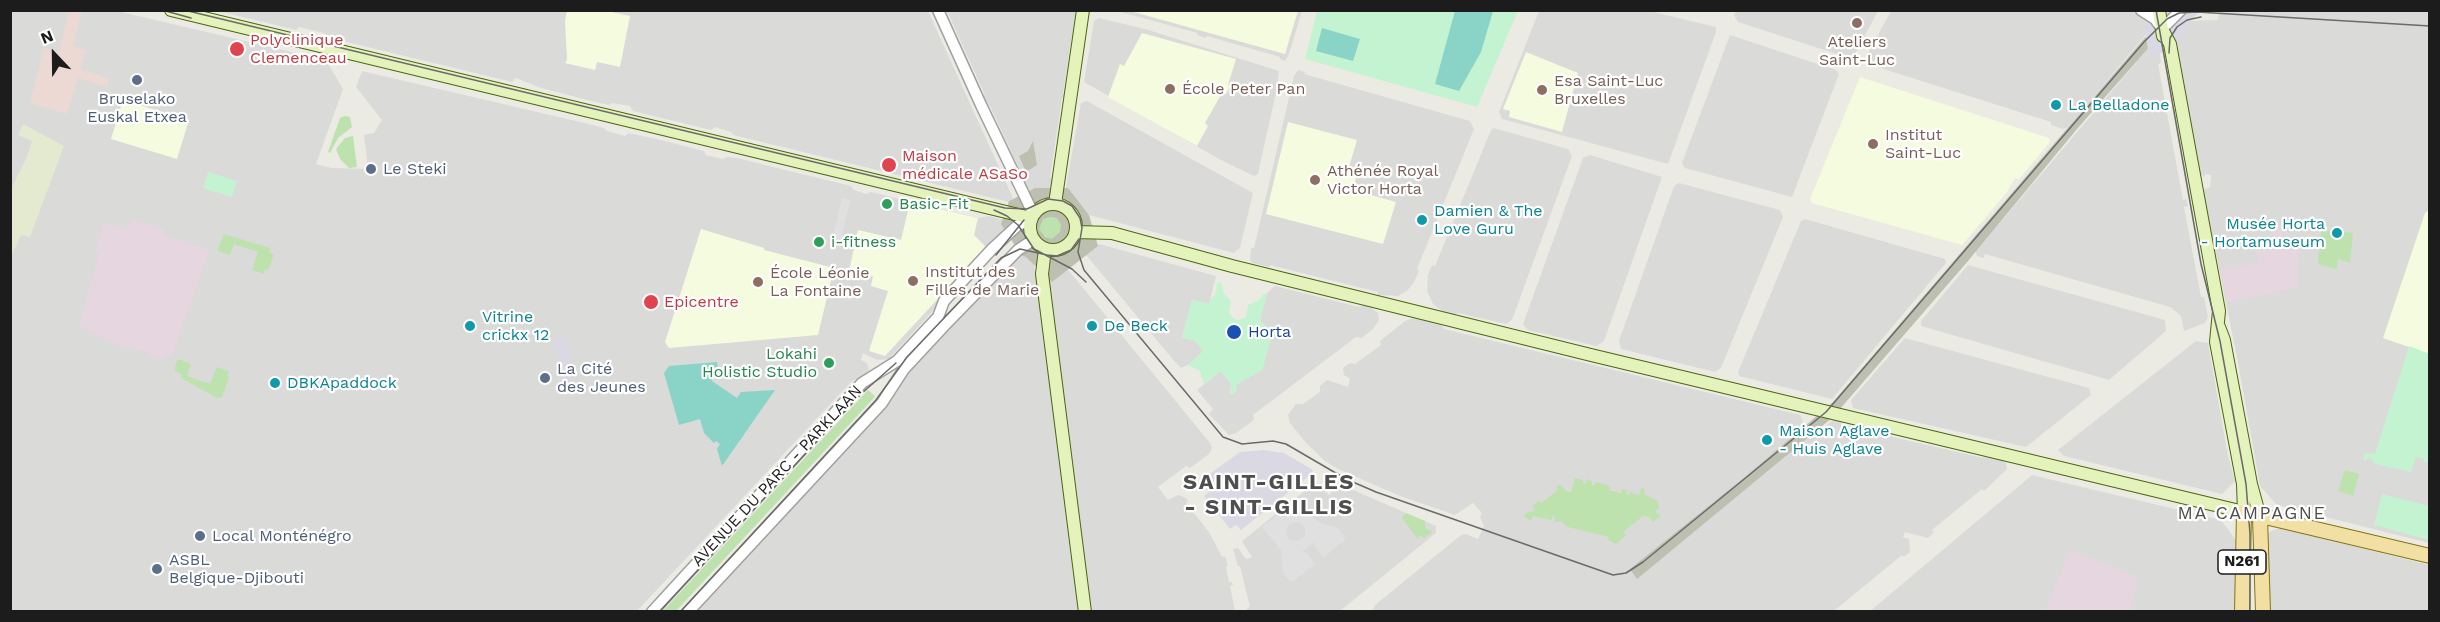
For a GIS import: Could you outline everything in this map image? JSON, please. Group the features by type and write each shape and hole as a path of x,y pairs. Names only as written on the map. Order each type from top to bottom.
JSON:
{"main road":[{"path":"171,10 1032,217"},
{"path":"1055,204 1083,10"},
{"name":"N261","path":"2158,10 2203,263 2224,340 2260,517 2263,612"},
{"path":"1055,204 1063,206 1071,213 1076,224 1076,232 1064,248 1045,249 1033,240 1030,229 1032,217 1044,206 1055,204"},
{"path":"1076,232 1112,233 1232,266 1591,355 2430,556"},
{"path":"1045,249 1042,274 1085,612"},
{"name":"N261","path":"2218,324 2216,342 2242,484 2244,513 2242,612"}],"street":[{"path":"938,10 1030,207 1032,217"},
{"path":"2142,10 2155,19 2162,29 2181,10"},
{"name":"AVENUE DU PARC - PARKLAAN","path":"652,612 862,383 897,361 938,317 944,301 992,249 1018,225 1032,217"},
{"name":"AVENUE DU PARC - PARKLAAN","path":"688,612 882,403 904,369 1018,250 1033,240"}],"shaded area":[{"path":"1131,10 1298,11 1285,54"},
{"path":"1736,10 1878,11 1854,56 1849,58 1738,22 1734,15"},
{"path":"10,11 117,11 326,60 343,89 316,164 331,168 368,169 364,135 374,133 382,120 356,87 362,71 593,125 625,136 628,133 661,140 704,151 706,155 723,159 737,158 851,186 854,190 866,194 871,192 979,218 989,216 1004,220 1007,229 889,359 877,360 863,353 861,360 867,363 869,369 866,377 863,375 851,382 637,611 11,611"},
{"path":"69,11 82,11 73,46 86,50 80,69 109,78 107,87 78,78 67,114 30,103 44,48 59,52"},
{"path":"218,11 928,11 1013,198 1009,202 733,135 731,132 715,127 711,130 633,111 630,106 612,103 609,105 587,100 538,87 516,78 512,82 326,37 324,33 299,27 296,30"},
{"path":"567,11 607,11 630,16 620,67 597,62 595,70 565,63 567,60 565,21"},
{"path":"947,11 1076,11 1063,93 1065,98 1062,98 1050,178 1052,178 1051,188 1034,192 1025,187 1023,177 990,106 987,107 983,96 985,95"},
{"path":"1117,11 1302,11 1285,61 1280,57 1207,36 1205,38 1197,33"},
{"path":"1317,11 1518,11 1477,107 1305,59"},
{"path":"1455,11 1493,11 1481,52 1459,91 1435,84"},
{"path":"1539,11 1649,11 1716,27 1668,164 1502,119 1499,112"},
{"path":"1891,11 2131,11 2147,19 2148,32 2068,127 2063,129 2051,125 2051,122 1871,65 1867,55"},
{"path":"2142,11 2200,11 2187,25 2178,43 2154,57 2149,56"},
{"path":"2219,11 2429,11 2429,543 2277,505 2260,486 2237,357 2203,190 2210,187 2211,175 2205,174 2205,177 2198,174 2175,35 2189,21 2218,20"},
{"path":"1099,18 1145,29 1279,71 1258,174 1254,176 1219,159 1084,82 1094,21"},
{"path":"1322,28 1360,39 1353,61 1316,51"},
{"name":"École Peter Pan","path":"1142,33 1236,59 1228,85 1230,86 1226,94 1222,93 1205,123 1208,126 1197,146 1108,97 1120,64 1124,66"},
{"path":"2148,34 2152,44 1833,417 1637,579 1630,569 1745,477 1833,402"},
{"path":"1730,35 1836,70 1839,74 1792,197 1685,168 1682,163"},
{"path":"2152,44 2159,48 2161,63 2158,64 2183,200 2186,199 2188,206 2184,207 2201,297 2204,297 2208,317 2205,323 2184,331 2181,316 2170,307 1985,254 1984,258 1977,256 1975,250"},
{"name":"Esa Saint-Luc Bruxelles","path":"1526,52 1578,73 1562,132 1509,117 1510,111 1503,109"},
{"path":"1298,70 1305,72 1304,74 1470,121 1474,129 1417,269 1419,271 1414,282 1407,291 1398,296 1378,295 1378,292 1270,265 1269,267 1252,263 1250,260 1251,248 1254,248 1294,76"},
{"path":"1860,77 2049,138 2050,142 2019,179 2015,178 2007,192 1962,245 1812,203 1810,199"},
{"path":"123,100 189,120 177,159 111,139"},
{"path":"1087,101 1253,193 1240,248 1234,253 1089,215 1066,187 1081,103"},
{"name":"Athénée Royal Victor Horta","path":"1288,122 1357,140 1349,167 1358,170 1353,190 1396,202 1383,244 1266,214"},
{"path":"23,124 64,146 30,237 21,235 11,257 11,189 32,141 18,135"},
{"path":"1494,128 1568,149 1572,156 1512,320 1506,324 1458,313 1454,315 1441,310 1433,304 1427,291 1428,275 1432,265 1435,266 1491,130"},
{"path":"1033,141 1037,165 1026,172 1019,156 1028,151"},
{"path":"1590,155 1662,177 1604,341 1596,346 1528,330 1523,324 1583,158"},
{"path":"208,172 237,181 232,197 203,188"},
{"path":"1679,183 1780,210 1783,217 1721,368 1715,372 1621,349 1619,341 1674,186"},
{"path":"1035,188 1068,188 1089,215 1098,246 1052,282 1021,255 1001,224 1009,201"},
{"path":"842,198 850,200 841,239 833,237"},
{"name":"Institut des Filles de Marie","path":"910,202 978,218 974,235 986,247 885,356 869,351 888,291 871,286 873,276 849,271 858,230 901,240"},
{"path":"2429,210 2429,354 2383,338 2425,213"},
{"path":"132,219 164,229 163,235 210,250 172,356 166,354 164,360 150,356 150,353 125,346 124,349 79,326 99,253 95,251 104,222 127,228"},
{"path":"1805,219 1945,259 1946,263 1832,399 1739,376 1738,372 1801,221"},
{"path":"2273,227 2283,228 2282,243 2301,244 2297,280 2300,287 2227,303 2220,270 2259,262 2257,251 2272,249"},
{"name":"École Léonie La Fontaine","path":"701,229 764,248 764,250 834,268 818,335 669,348 665,342"},
{"path":"1099,244 1216,276 1209,304 1192,300 1182,338 1194,340 1204,351 1188,365 1181,368 1175,362 1086,255"},
{"path":"1022,251 1034,264 1037,285 1046,284 1045,280 1066,268 1070,272 1210,443 1212,448 1209,454 1190,468 1186,466 1158,487 1168,500 1178,495 1186,498 1188,501 1186,503 1209,532 1222,557 1225,556 1229,582 1233,585 1230,586 1235,611 695,612 891,400 890,398 897,393 900,384 902,385 904,379 902,378"},
{"path":"1968,265 2165,320 2166,331 2109,380 1921,326 1921,321"},
{"path":"1221,282 1224,294 1231,301 1229,313 1234,319 1239,320 1246,317 1248,305 1267,293 1260,321 1276,335 1271,337 1262,370 1237,384 1236,392 1231,396 1231,384 1221,371 1204,384 1200,371 1188,365 1203,351 1194,340 1182,338 1192,300 1209,304 1211,298 1215,296 1217,283"},
{"path":"1275,286 1359,307 1363,305 1370,307 1378,313 1379,320 1373,329 1362,338 1356,337 1253,415 1254,420 1236,433 1229,435 1209,414 1213,409 1197,390 1221,371 1231,384 1230,394 1237,384 1262,370 1271,336 1276,335 1261,322 1260,317 1267,293"},
{"path":"1413,318 1441,324 1444,329 1800,415 1803,422 1801,428 1810,439 1833,420 1841,422 1841,425 1983,458 2001,460 2006,463 2007,469 1984,491 1982,489 1932,530 1934,532 1928,538 1905,532 1903,537 1909,539 1910,552 1904,557 1902,555 1834,611 1372,611 1375,605 1461,535 1466,534 1478,539 1484,526 1480,517 1482,513 1473,503 1455,515 1400,496 1336,468 1307,444 1290,423 1288,415 1296,404 1303,404 1320,392 1320,386 1327,380 1348,387 1350,379 1344,375 1343,368 1350,363 1355,364 1381,345 1380,341 1405,321"},
{"path":"569,338 568,348 570,348 573,380 570,381 573,390 567,392 565,392 565,385 562,385 560,365 553,346 556,345 554,341"},
{"path":"1905,338 2089,388 2091,395 2026,447 1853,408 1851,400"},
{"path":"2196,341 2208,343 2228,456 2235,481 2222,494 2064,456 2058,450"},
{"path":"2409,346 2430,354 2429,463 2416,457 2411,472 2375,464 2371,458 2363,461 2365,453 2375,454"},
{"path":"717,362 718,370 711,370 712,381 737,398 741,392 775,390 722,466 717,449 720,444 716,441 714,443 704,433 700,419 679,425 664,373 669,366"},
{"path":"1263,450 1284,453 1313,470 1310,475 1241,530 1236,525 1230,529 1204,496 1209,492 1200,481 1240,452"},
{"path":"2032,475 2221,520 2236,540 2235,611 1869,612"},
{"path":"1316,482 1329,495 1333,490 1332,484 1337,483 1436,526 1436,533 1340,611 1248,611 1247,608 1250,607 1240,566 1238,566 1233,549 1238,548 1246,559 1252,557 1242,541"},
{"name":"MA CAMPAGNE","path":"2382,494 2429,506 2429,540 2374,525"},
{"path":"1298,498 1318,522 1338,528 1346,539 1323,558 1314,546 1315,542 1308,546 1302,552 1306,552 1315,564 1292,582 1283,573 1281,550 1262,527","holes":["1294,522 1301,523 1305,529 1305,536 1298,541 1290,540 1286,534 1288,526"]},
{"path":"2280,528 2429,565 2429,611 2257,611 2255,548 2271,531"},
{"path":"2070,550 2138,577 2132,611 2045,611"}],"green space":[{"path":"350,117 352,127 338,138 330,153 328,152 340,118"},
{"path":"353,136 357,167 349,168 340,159 336,149 345,138"},
{"path":"1057,218 1061,225 1060,232 1052,239 1045,237 1039,229 1043,219"},
{"path":"2321,232 2353,233 2350,263 2338,259 2337,269 2318,264"},
{"path":"224,234 270,248 269,252 274,254 268,270 265,269 264,274 252,270 258,252 234,244 230,255 217,251"},
{"path":"178,359 191,364 187,376 210,384 217,367 229,371 222,397 217,398 181,378 182,375 174,370"},
{"path":"868,390 875,396 871,401 676,611 663,611"},
{"path":"2345,470 2359,474 2353,496 2338,491"},
{"path":"1575,478 1583,480 1585,484 1587,479 1592,481 1592,485 1596,482 1610,486 1609,490 1612,491 1621,493 1622,489 1627,490 1626,494 1629,495 1631,492 1639,496 1641,488 1645,489 1644,494 1658,501 1659,508 1655,512 1661,516 1653,522 1649,517 1643,516 1623,532 1626,535 1616,544 1608,540 1609,537 1568,527 1561,521 1554,522 1555,517 1553,516 1551,520 1533,516 1531,521 1524,516 1525,513 1535,511 1532,506 1539,501 1541,503 1558,490 1556,487 1560,484 1566,491 1571,492"},
{"path":"1406,513 1425,521 1425,528 1432,532 1424,538 1420,535 1418,539 1402,518"}],"tram line":[{"path":"162,10 191,18"},
{"path":"184,10 1005,208 1027,209 1048,199 1063,201 1072,206 1080,218 1082,228 1078,252 1084,270 1223,437 1242,444 1273,441 1286,444 1346,479 1376,492 1613,575 1626,573 1643,562 1826,412 2144,42 2167,19 2179,13 2197,12 2430,26"},
{"path":"2156,10 2201,264 2220,341 2246,484 2250,534 2250,612"},
{"path":"2169,53 2170,38 2177,27 2187,20 2201,17"},
{"path":"994,210 1007,216 1018,225 1034,249 1072,269 1086,282"},
{"path":"996,255 1024,220"},
{"path":"680,612 876,400 907,357 1001,258 1020,249 1057,256 1071,250 1079,239"},
{"path":"659,612 861,394 896,363"}],"place":[{"name":"Ateliers Saint-Luc","path":"1857,23"},
{"name":"Polyclinique Clemenceau","path":"237,49"},
{"name":"Bruselako Euskal Etxea","path":"137,80"},
{"name":"École Peter Pan","path":"1170,89"},
{"name":"Esa Saint-Luc Bruxelles","path":"1542,90"},
{"name":"La Belladone","path":"2056,105"},
{"name":"Institut Saint-Luc","path":"1873,144"},
{"name":"Maison médicale ASaSo","path":"889,165"},
{"name":"Le Steki","path":"371,169"},
{"name":"Athénée Royal Victor Horta","path":"1315,180"},
{"name":"Basic-Fit","path":"887,204"},
{"name":"Damien & The Love Guru","path":"1422,220"},
{"name":"Musée Horta - Hortamuseum","path":"2337,233"},
{"name":"i-fitness","path":"819,242"},
{"name":"Institut des Filles de Marie","path":"913,281"},
{"name":"École Léonie La Fontaine","path":"758,282"},
{"name":"Epicentre","path":"651,302"},
{"name":"Vitrine crickx 12","path":"470,326"},
{"name":"De Beck","path":"1092,326"},
{"name":"Horta","path":"1234,332"},
{"name":"Lokahi Holistic Studio","path":"829,363"},
{"name":"La Cité des Jeunes","path":"545,378"},
{"name":"DBKApaddock","path":"275,383"},
{"name":"Maison Aglave - Huis Aglave","path":"1767,440"},
{"name":"Local Monténégro","path":"200,536"},
{"name":"ASBL Belgique-Djibouti","path":"157,569"}],"district":[{"name":"SAINT-GILLES - SINT-GILLIS","path":"1269,496"},
{"name":"MA CAMPAGNE","path":"2252,514"}]}
